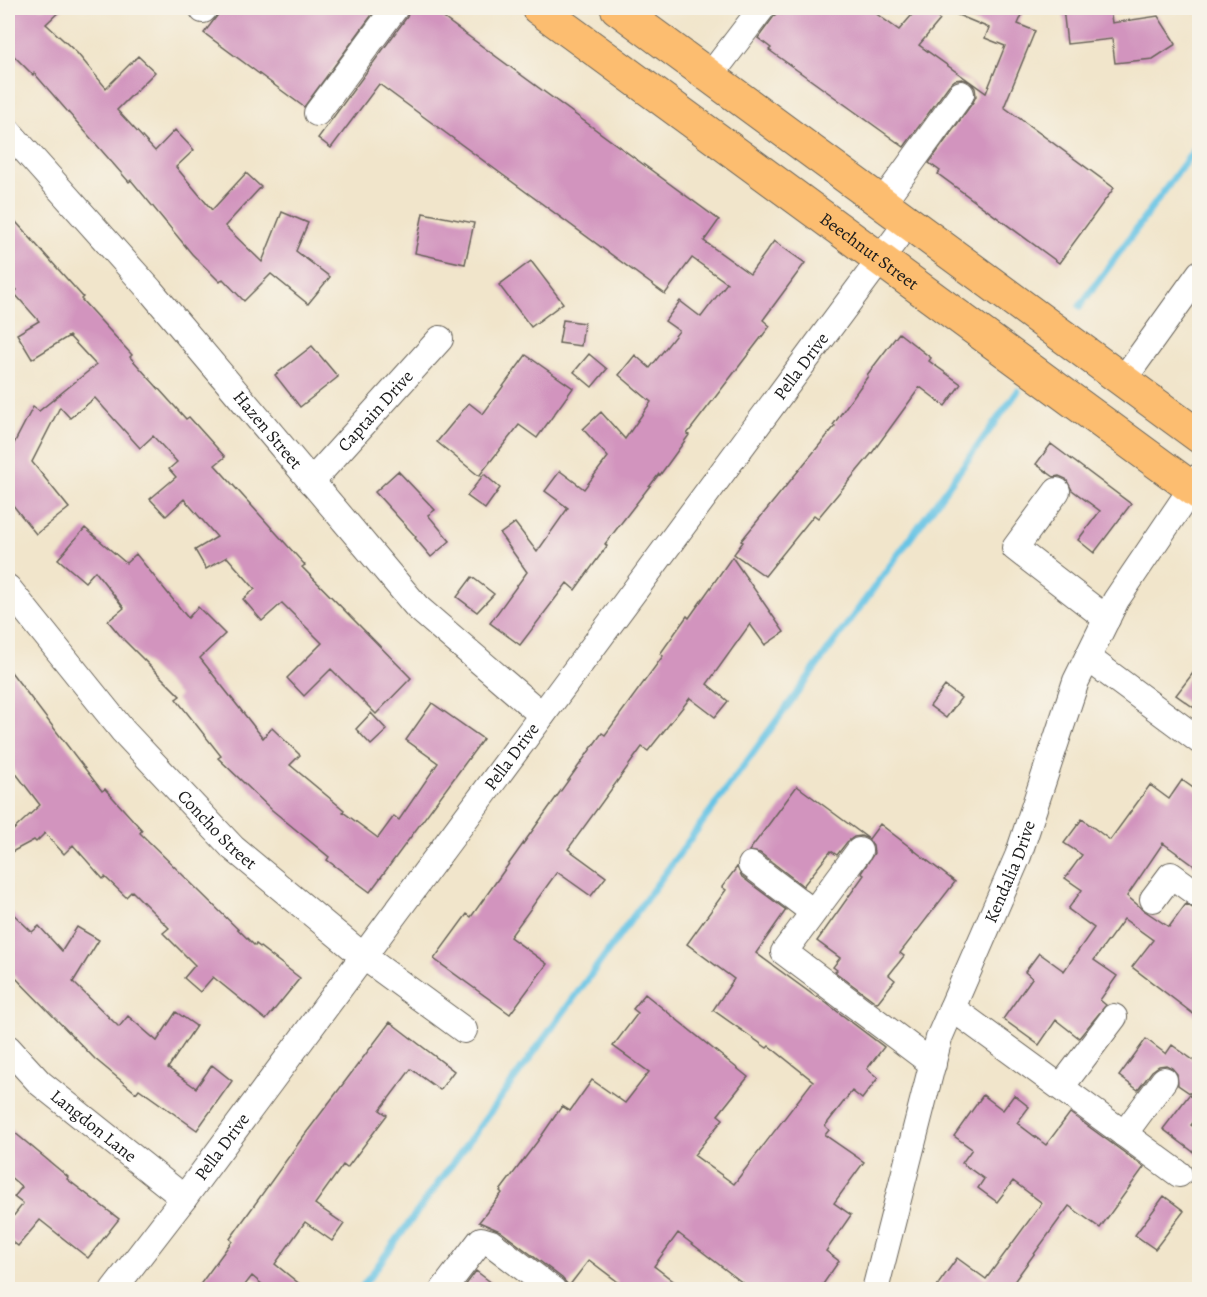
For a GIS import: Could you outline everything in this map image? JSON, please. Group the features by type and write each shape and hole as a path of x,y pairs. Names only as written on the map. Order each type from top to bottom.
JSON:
{"main road":[{"name":"Beechnut Street","path":"538,8 879,260 1197,486"},
{"path":"617,8 1200,437"}],"street":[{"path":"317,113 395,8"},
{"path":"710,76 762,8"},
{"path":"882,203 961,94"},
{"name":"Hazen Street","path":"8,131 150,290 417,607 543,715"},
{"name":"Pella Drive","path":"112,1290 184,1198 908,222"},
{"path":"1123,380 1199,274"},
{"name":"Captain Drive","path":"311,482 440,339"},
{"name":"Kendalia Drive","path":"875,1290 939,1038 1018,856 1076,681 1116,600 1197,486"},
{"path":"1057,491 1015,548 1107,619"},
{"name":"Concho Street","path":"8,588 123,731 233,848 363,956 464,1030"},
{"path":"1088,658 1200,741"},
{"path":"859,852 784,952 933,1064"},
{"path":"751,865 813,912"},
{"path":"1153,899 1171,875 1200,896"},
{"path":"952,1008 1179,1174"},
{"path":"1061,1087 1114,1017"},
{"name":"Langdon Lane","path":"8,1048 40,1083 184,1198"},
{"path":"1124,1134 1164,1080"},
{"path":"443,1290 481,1240 491,1243 553,1290"}],"building":[{"path":"13,8 63,8 46,24 77,53 106,88 138,56 155,72 117,110 155,151 175,130 194,150 176,167 212,210 246,173 261,187 225,226 262,262 282,212 308,223 296,251 330,277 308,304 271,274 244,301 223,279 220,282 192,254 131,180 129,182 34,73 33,75 8,50 8,13"},
{"path":"223,8 377,8 304,107 204,33"},
{"path":"410,8 430,8 719,220 704,241 750,274 774,241 805,263 763,320 770,326 687,434 689,435 660,475 605,544 607,546 575,590 567,583 520,645 490,623 527,572 500,534 515,523 537,552 568,508 545,491 560,471 584,489 608,457 583,429 601,412 625,439 651,402 619,375 635,355 650,368 679,331 665,321 680,301 701,317 727,283 692,258 665,294 379,84 331,148 318,138 407,17"},
{"path":"780,8 868,8 899,30 918,8 925,8 940,20 919,45 986,93 1005,46 985,38 989,28 941,8 1025,8 1018,24 1035,31 1004,107 1114,188 1059,263 938,174 940,171 929,163 973,102 976,96 975,88 970,82 962,79 955,80 949,85 904,147 769,50 771,48 758,38"},
{"path":"1063,8 1110,8 1112,23 1158,16 1176,44 1153,59 1115,63 1112,39 1067,44"},
{"path":"8,213 83,297 81,299 132,355 130,357 186,419 189,417 225,457 215,465 305,565 302,567 411,678 376,714 331,669 304,696 287,678 322,643 282,603 262,621 243,599 255,589 227,557 206,569 195,550 217,537 184,499 166,516 150,499 176,477 169,469 177,462 153,436 140,448 95,398 70,418 60,407 32,462 69,508 36,534 8,499 8,455 33,407 39,411 96,365 69,336 32,359 17,334 39,321 14,293 17,290 8,280"},
{"path":"423,213 474,223 465,264 415,253"},
{"path":"531,261 563,303 531,327 499,285"},
{"path":"563,320 584,323 581,346 559,343"},
{"path":"899,333 931,358 929,361 961,384 945,406 920,387 872,453 818,518 814,515 765,576 734,554 743,542 741,541 835,426 833,425 867,375"},
{"path":"312,346 338,377 300,407 275,375"},
{"path":"589,354 607,369 592,387 574,372"},
{"path":"526,355 573,388 537,438 519,425 479,476 437,442 469,403 483,414"},
{"path":"1051,444 1131,504 1094,553 1078,540 1100,511 1072,490 1066,479 1059,476 1054,477 1036,464"},
{"path":"398,471 435,510 428,515 450,541 431,557 375,492"},
{"path":"484,474 500,488 485,509 467,496"},
{"path":"85,528 126,563 136,554 188,618 198,607 225,634 200,658 263,738 272,728 300,755 290,765 344,810 343,812 378,838 394,816 399,820 438,763 406,740 432,703 483,739 370,892 327,860 329,857 272,810 218,758 221,756 176,699 180,696 108,621 124,608 95,571 85,582 58,559"},
{"path":"732,557 784,632 765,645 750,624 707,684 728,701 715,717 690,698 648,751 642,747 568,849 606,877 591,896 557,872 510,937 547,964 510,1014 434,959 467,914 471,917 602,733 605,735 663,656 660,654 687,616 689,618"},
{"path":"472,577 494,594 477,612 457,597"},
{"path":"1200,664 1200,712 1176,695"},
{"path":"8,668 102,791 105,789 142,830 140,833 255,946 256,944 300,978 266,1020 213,977 200,992 184,978 195,965 163,933 169,928 132,891 126,897 105,877 103,879 73,845 64,854 45,833 36,842 34,840 8,854 8,835 40,805 8,763"},
{"path":"945,686 961,698 946,718 930,706"},
{"path":"371,713 387,730 371,745 356,729"},
{"path":"1182,780 1200,793 1200,870 1163,843 1127,896 1169,927 1186,904 1200,912 1200,1019 1132,967 1153,940 1124,919 1094,960 1117,976 1100,1000 1106,1005 1079,1038 1056,1020 1039,1045 1003,1019 1032,978 1025,972 1039,953 1064,971 1094,928 1068,909 1082,890 1065,878 1082,855 1064,843 1082,819 1110,840 1150,785 1169,799"},
{"path":"797,786 869,839 880,824 955,882 900,953 904,956 889,975 895,980 877,1003 835,972 837,970 833,967 840,958 817,941 864,875 861,873 874,853 873,846 868,839 861,836 854,837 837,855 831,851 803,886 760,853 749,851"},
{"path":"737,867 742,877 786,910 756,953 884,1047 867,1069 878,1078 862,1099 852,1091 825,1126 829,1130 825,1135 864,1162 834,1203 851,1215 826,1251 839,1261 819,1290 752,1290 678,1233 654,1266 685,1290 612,1290 618,1282 589,1260 569,1286 562,1278 500,1231 479,1222 502,1193 500,1191 562,1106 570,1111 592,1080 625,1103 649,1072 613,1046 638,1013 633,1009 645,994 748,1077 718,1115 723,1119 694,1155 734,1184 813,1081 769,1046 767,1048 713,1010 734,979 687,944 726,890 722,887"},
{"path":"8,909 32,932 39,926 62,951 77,927 99,940 73,982 119,1027 128,1016 157,1041 176,1012 196,1026 168,1068 196,1088 212,1065 232,1081 197,1130 139,1089 136,1093 95,1059 8,970"},
{"path":"390,1022 454,1071 440,1090 411,1069 380,1110 387,1115 347,1168 343,1165 315,1204 344,1224 332,1241 305,1222 275,1264 307,1290 269,1290 252,1276 241,1290 196,1290 300,1141"},
{"path":"1146,1039 1166,1054 1172,1045 1200,1065 1200,1100 1178,1085 1177,1074 1166,1065 1159,1066 1152,1071 1138,1090 1119,1076"},
{"path":"983,1095 1003,1110 1014,1095 1029,1107 1017,1123 1046,1145 1070,1113 1144,1167 1100,1228 1069,1206 1008,1290 934,1290 957,1258 986,1279 1042,1203 1013,1181 997,1202 978,1188 984,1179 962,1163 972,1149 954,1136"},
{"path":"1189,1095 1200,1103 1200,1114 1191,1125 1200,1131 1200,1157 1163,1129"},
{"path":"8,1127 68,1177 67,1179 119,1219 88,1258 40,1220 18,1246 8,1238 8,1223 23,1204 14,1197 22,1187 8,1175"},
{"path":"1164,1196 1184,1211 1155,1249 1135,1235"},
{"path":"476,1271 501,1290 462,1290"}],"waterway":[{"path":"1080,306 1200,142"},
{"path":"360,1290 1018,391"}]}
